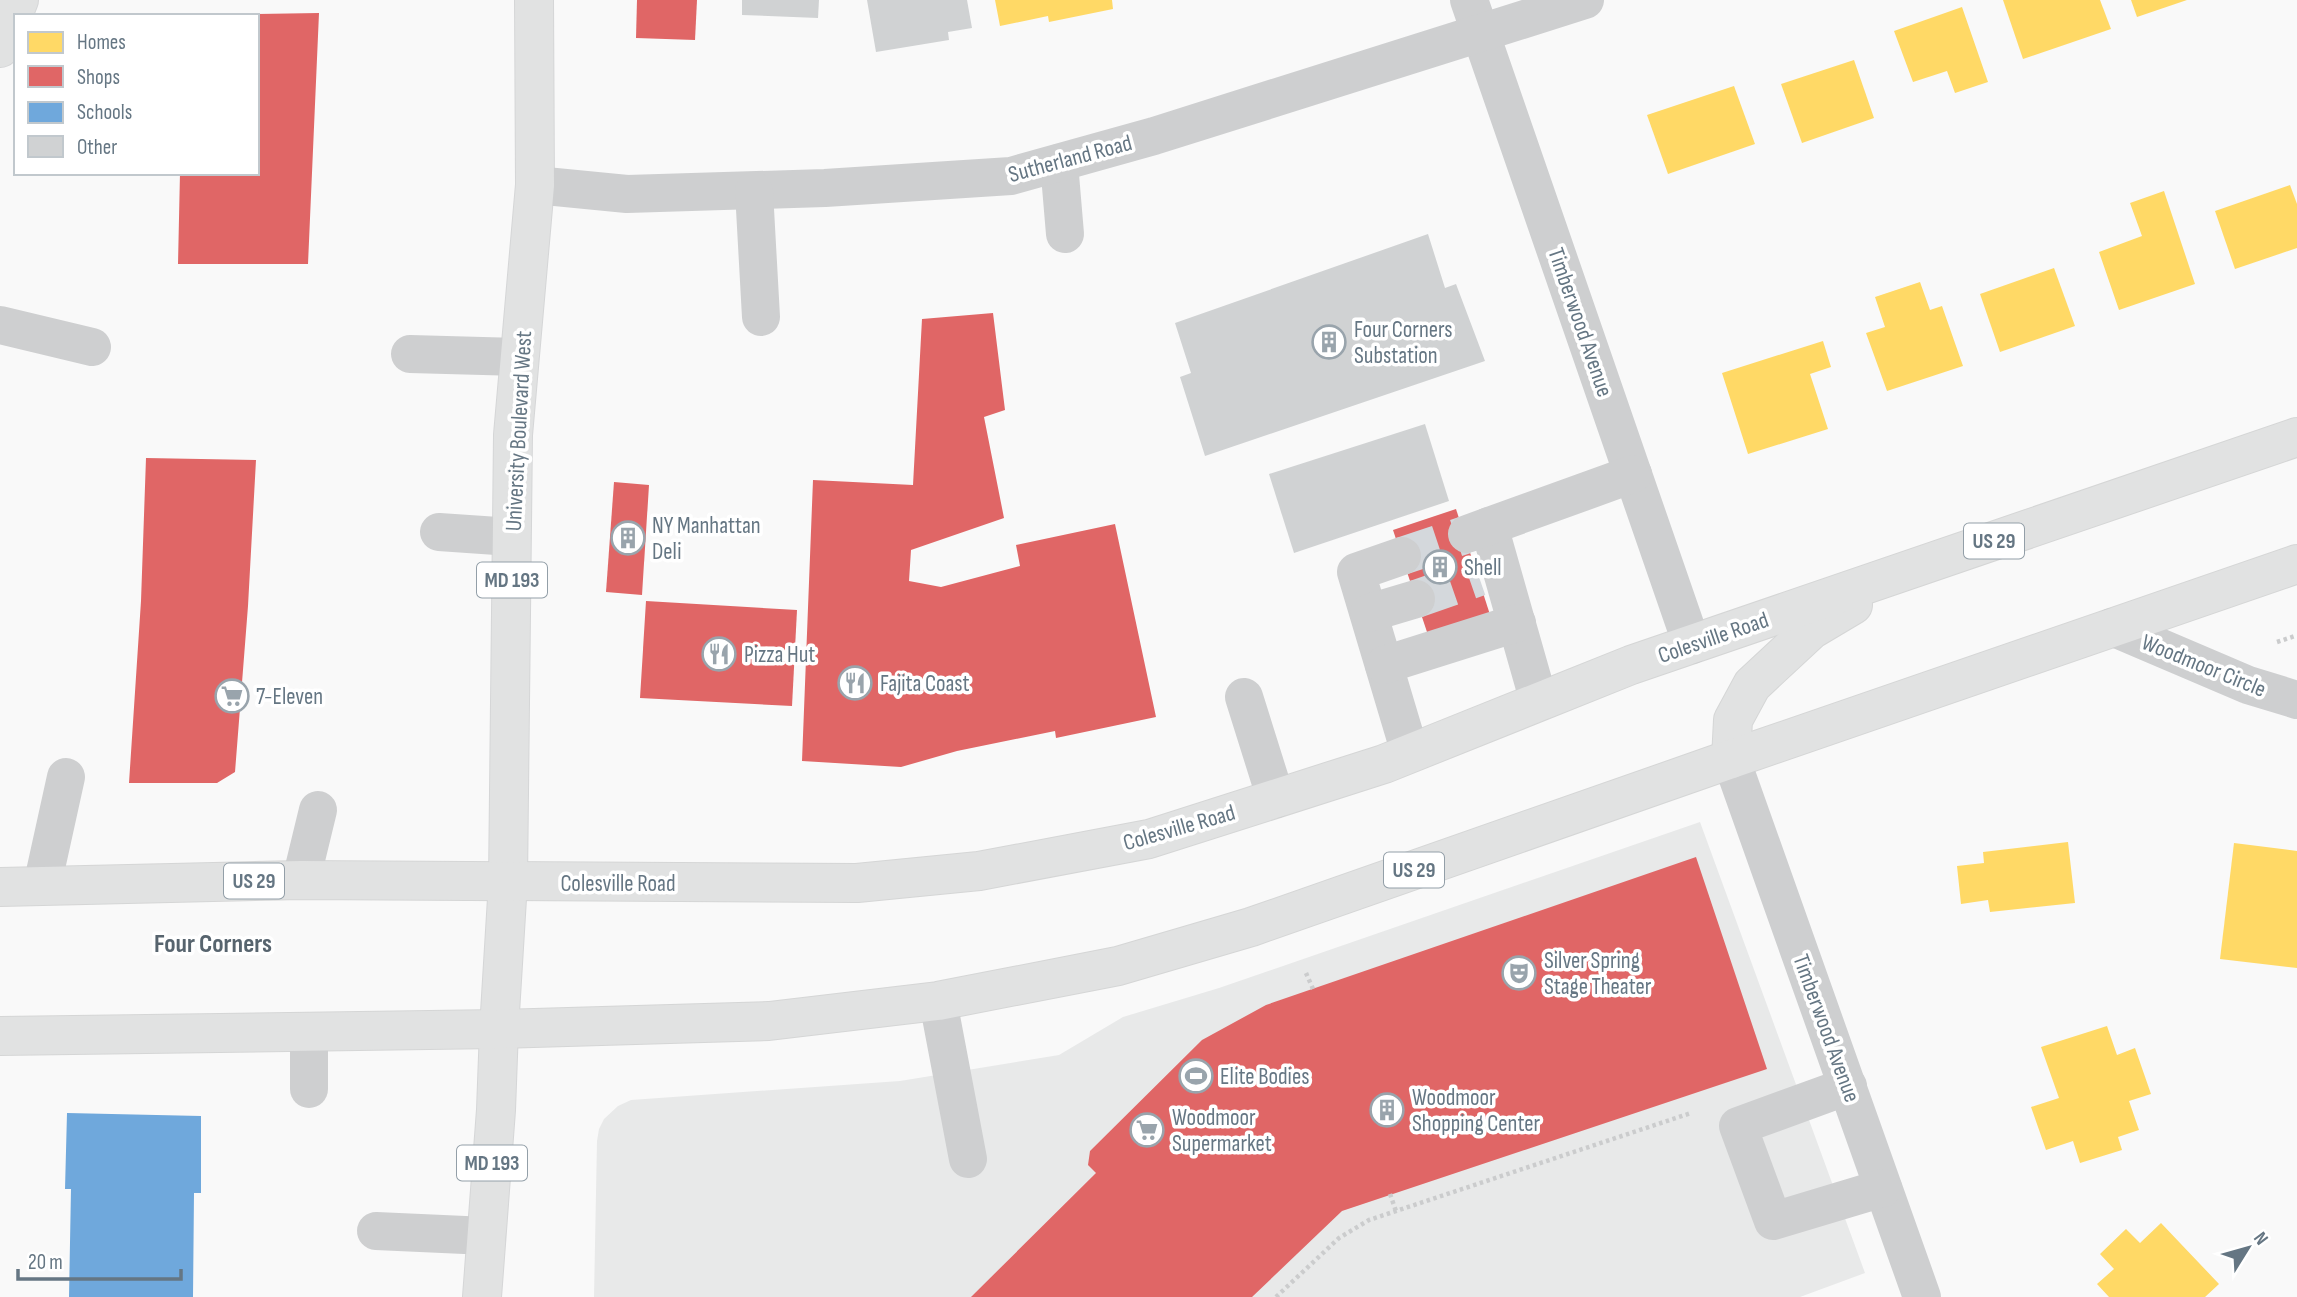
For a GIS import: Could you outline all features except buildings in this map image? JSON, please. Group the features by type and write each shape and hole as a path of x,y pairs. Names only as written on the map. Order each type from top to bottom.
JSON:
{"main road":[{"path":"0,48 19,0"},
{"name":"University Boulevard West","path":"499,1029 508,882 513,435 535,185 534,0"},
{"name":"Colesville Road","path":"0,887 300,880 856,883 979,871 1149,839 1384,764 1630,665 2297,437"},
{"name":"US 29","path":"0,1036 309,1033 769,1021 938,1001 1118,966 1251,928 2297,564"},
{"path":"1731,759 1733,720 1752,685 1811,630 1912,569"},
{"name":"MD 193","path":"482,1297 496,1110 499,1029"}],"street":[{"name":"Sutherland Road","path":"535,185 627,194 754,191 1011,176 1154,136 1475,17 1585,0"},
{"name":"Timberwood Avenue","path":"1475,17 1692,645"},
{"path":"1059,163 1065,234"},
{"path":"754,191 761,317"},
{"path":"0,325 92,347"},
{"path":"410,354 520,358"},
{"path":"1539,702 1517,623 1490,574 1477,530 1633,474"},
{"path":"439,532 512,537"},
{"path":"1402,556 1356,572 1410,753"},
{"path":"1369,613 1416,598"},
{"path":"1384,666 1517,623"},
{"name":"Woodmoor Circle","path":"2112,627 2248,685 2297,700"},
{"path":"1244,697 1276,799"},
{"name":"Timberwood Avenue","path":"1731,759 1922,1297"},
{"path":"41,886 66,777"},
{"path":"300,880 318,810"},
{"path":"938,1001 968,1159"},
{"path":"309,1033 309,1089"},
{"path":"1848,1086 1738,1126 1773,1221 1883,1188"},
{"path":"376,1231 486,1236"}],"path":[{"path":"1306,973 1313,989"},
{"path":"1276,1297 1339,1238 1369,1220 1701,1110"},
{"path":"1390,1194 1396,1211"}],"shaded area":[{"name":"Woodmoor Shopping Center","path":"1700,822 1865,1273 1800,1297 594,1297 599,1129 604,1119 618,1106 631,1100 900,1081 1059,1055 1123,1017 1219,988"}],"tunnel":[{"path":"1402,556 1465,535"},
{"path":"1416,599 1479,577"}],"place":[{"name":"Four Corners Substation","path":"1329,342"},
{"name":"NY Manhattan Deli","path":"628,538"},
{"name":"Shell","path":"1440,567"},
{"name":"Pizza Hut","path":"719,654"},
{"name":"Fajita Coast","path":"855,683"},
{"name":"7-Eleven","path":"232,696"},
{"name":"Silver Spring Stage Theater","path":"1519,973"},
{"name":"Elite Bodies","path":"1196,1076"},
{"name":"Woodmoor Shopping Center","path":"1387,1110"},
{"name":"Woodmoor Supermarket","path":"1147,1130"}],"district":[{"name":"Four Corners","path":"213,943"}]}
